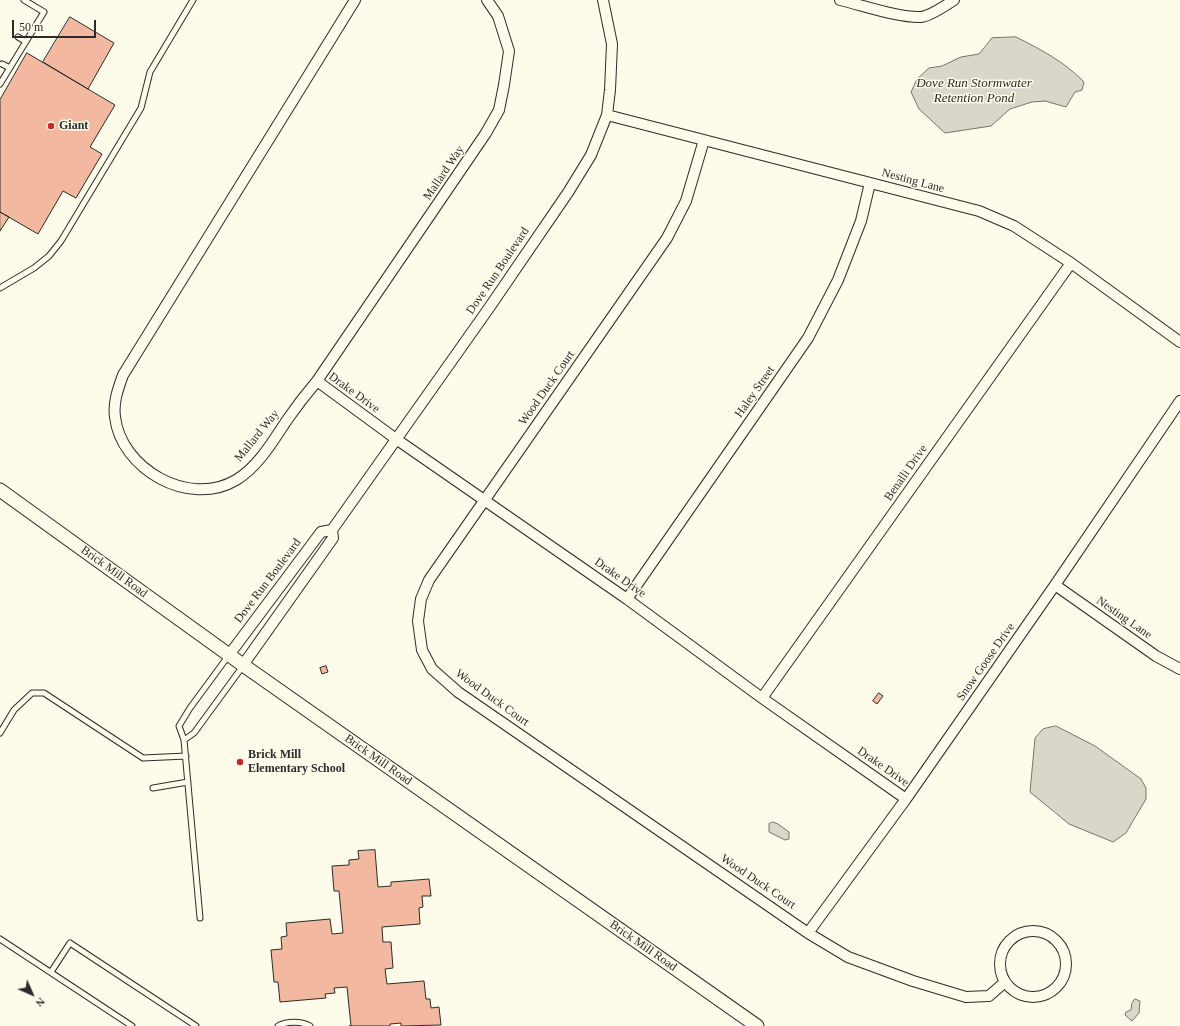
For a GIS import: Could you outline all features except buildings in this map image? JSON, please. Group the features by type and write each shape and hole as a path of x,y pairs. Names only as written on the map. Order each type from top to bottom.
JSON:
{"street":[{"name":"Mallard Way","path":"355,0 123,375 115,397 115,417 121,437 133,458 152,473 173,485 196,490 218,487 236,480 253,466 299,403 317,382 486,133 499,110 508,51 498,16 487,0"},
{"name":"Dove Run Boulevard","path":"243,665 333,538 332,530 489,308 568,191 590,155 607,115 610,90 612,44 603,0"},
{"path":"840,0 901,15 923,17 954,0"},
{"name":"Nesting Lane","path":"607,115 979,211 1014,226 1071,263 1180,342"},
{"name":"Wood Duck Court","path":"704,140 686,201 667,238 429,580 421,599 418,621 422,650 432,669 458,692 808,933 848,958 913,981 966,997 989,996 1005,982"},
{"name":"Haley Street","path":"627,599 808,338 838,280 861,221 870,183"},
{"name":"Benalli Drive","path":"762,698 1071,263"},
{"name":"Drake Drive","path":"317,382 396,439 627,599 762,698 906,799"},
{"name":"Snow Goose Drive","path":"808,933 906,799 1055,585 1180,401"},
{"name":"Brick Mill Road","path":"0,490 243,665 753,1025"},
{"name":"Dove Run Boulevard","path":"229,655 321,532 332,530"},
{"name":"Nesting Lane","path":"1055,585 1156,656 1180,669"},
{"path":"1027,931 1046,933 1051,936 1063,949 1066,960 1065,972 1059,985 1047,994 1032,997 1024,996 1014,991 1005,982 1000,970 1000,958 1009,940 1016,935 1027,931"}],"lane":[{"path":"0,84 44,12 24,0"},
{"path":"0,288 34,268 49,256 61,241 141,108 150,72 193,0"},
{"path":"18,37 26,42"},
{"path":"2,64 10,68"},
{"path":"200,918 186,756 184,740 179,726 190,708 229,655"},
{"path":"184,740 194,733 243,665"},
{"path":"0,733 14,710 32,693 44,693 143,758 186,756"},
{"path":"153,788 188,782"},
{"path":"0,939 132,1026"},
{"path":"51,972 70,943 196,1026"},
{"path":"278,1026 280,1024 295,1022 310,1026"}],"water":[{"name":"Dove Run Stormwater Retention Pond","path":"1016,37 1060,62 1084,82 1082,90 1075,92 1066,107 1045,101 1032,102 1010,109 991,126 945,133 919,109 911,92 917,79 929,68 942,66 961,57 979,54 992,38"},
{"path":"1056,726 1095,746 1141,779 1146,788 1146,799 1126,833 1113,842 1069,824 1030,792 1035,738 1043,729"},
{"path":"773,822 789,832 789,839 785,840 769,832 769,824"},
{"path":"1135,999 1140,1001 1139,1013 1132,1021 1125,1015 1126,1012 1131,1010 1132,1003"}],"place":[{"name":"Giant","path":"51,126"},
{"name":"Brick Mill Elementary School","path":"240,762"}]}
